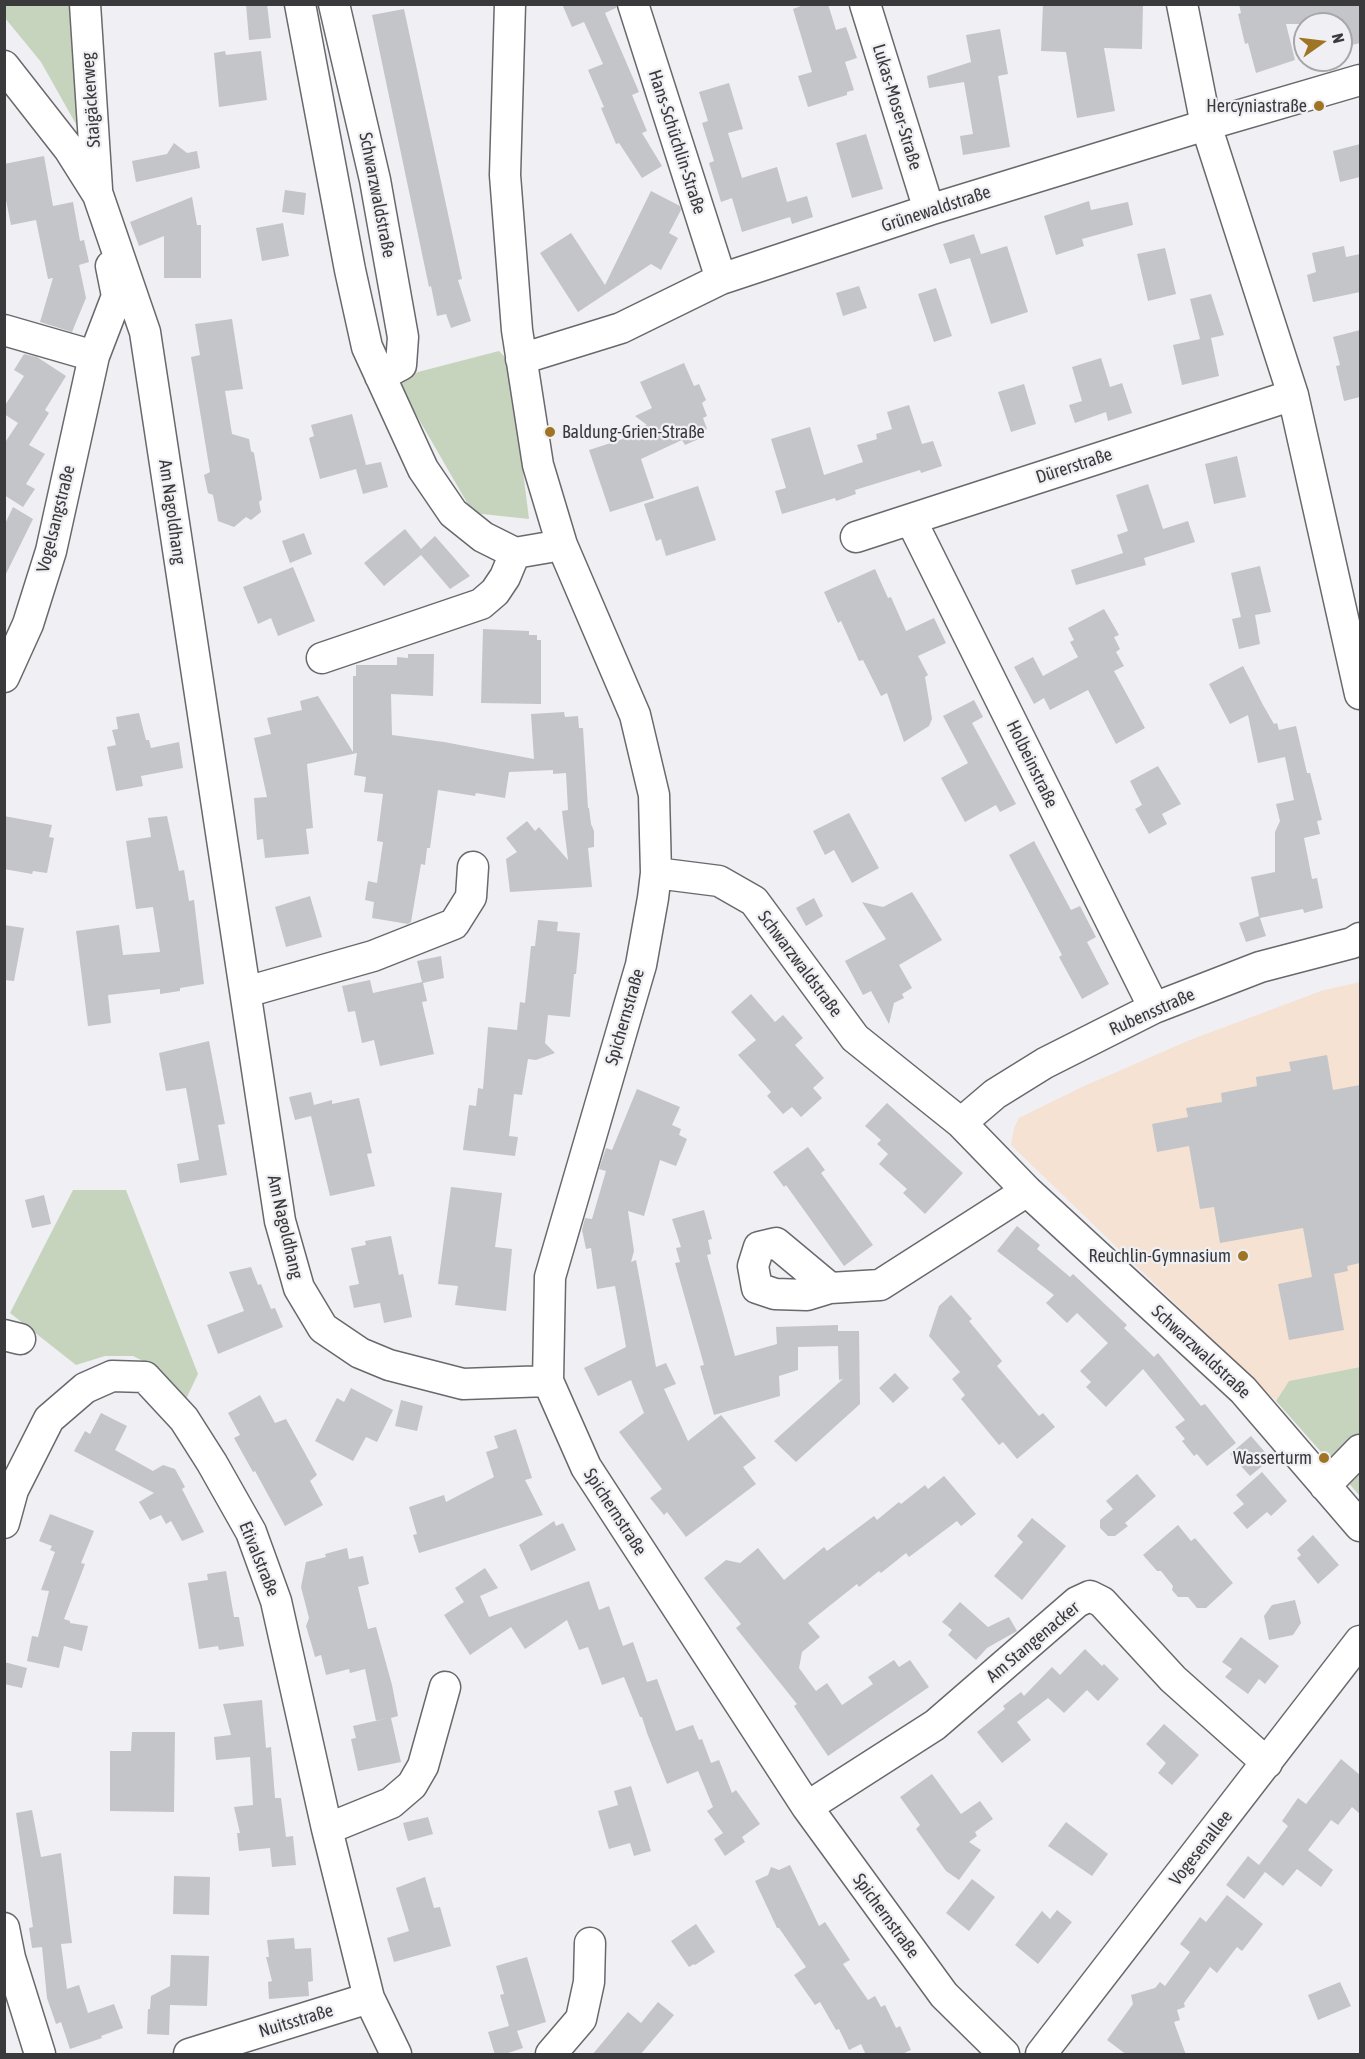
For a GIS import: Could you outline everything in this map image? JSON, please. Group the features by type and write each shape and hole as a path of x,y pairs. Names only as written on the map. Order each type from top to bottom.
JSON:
{"street":[{"name":"Staigäckerweg","path":"85,4 98,195"},
{"path":"300,4 350,270 368,347 423,469 453,513 483,537 515,553 562,545"},
{"name":"Schwarzwaldstraße","path":"334,4 375,180 403,337 400,364 380,376"},
{"path":"510,4 505,176 520,359 538,465 562,545 634,715 654,795 656,873"},
{"name":"Hans-Schüchlin-Straße","path":"633,4 721,279"},
{"name":"Lukas-Moser-Straße","path":"865,4 929,210"},
{"path":"1182,4 1206,125 1293,395 1360,694"},
{"name":"Am Nagoldhang","path":"4,66 69,149 98,195 145,332 280,1221 299,1288 323,1328 360,1353 389,1365 463,1384 548,1381"},
{"name":"Grünewaldstraße","path":"520,359 621,328 721,279 929,210 1360,80"},
{"name":"Vogelsangstraße","path":"4,677 28,624 51,551 94,356 117,296 98,195"},
{"path":"4,330 94,356"},
{"name":"Dürerstraße","path":"856,537 1293,395"},
{"name":"Holbeinstraße","path":"911,520 1154,1008"},
{"path":"322,657 482,604 495,592 505,577 515,553"},
{"path":"246,992 374,956 454,924 471,897 474,867"},
{"name":"Schwarzwaldstraße","path":"656,873 719,881 754,901 855,1038 961,1123 1027,1191 1243,1390 1360,1526"},
{"name":"Spichernstraße","path":"656,873 641,964 550,1277 548,1381 586,1467 807,1807 944,1995 1005,2055"},
{"name":"Rubensstraße","path":"961,1123 995,1094 1045,1063 1154,1008 1260,967 1352,943 1360,938"},
{"path":"830,1288 880,1285 1027,1191"},
{"name":"Etivalstraße","path":"4,1523 13,1490 49,1419 85,1388 112,1376 145,1377 184,1419 251,1532 276,1601 327,1829 369,1998 396,2055"},
{"path":"1325,1486 1360,1450"},
{"name":"Am Stangenacker","path":"807,1807 935,1725 1077,1602 1090,1596 1102,1602 1173,1679 1267,1762"},
{"name":"Vogesenallee","path":"1041,2055 1360,1641"},
{"path":"327,1829 391,1803 412,1785 423,1766 445,1687"},
{"path":"4,1928 10,1958 40,2055"},
{"path":"551,2055 580,2019 589,1982 590,1942"},
{"name":"Nuitsstraße","path":"189,2055 369,1998"}],"shaded area":[{"name":"Reuchlin-Gymnasium","path":"1360,982 1360,1367 1289,1381 1276,1401 1011,1145 1014,1128 1019,1118 1082,1087 1190,1040 1321,991"}],"green space":[{"path":"4,5 79,5 86,142 41,62 5,18"},
{"path":"499,351 509,361 529,519 473,513 398,383 418,372"},
{"path":"73,1190 126,1190 198,1374 185,1401 157,1368 133,1356 105,1356 76,1365 10,1313"},
{"path":"1360,1367 1360,1496 1276,1401 1289,1381"}],"building":[{"path":"246,4 267,4 271,38 249,40"},
{"path":"562,4 616,4 616,8 605,13 639,92 632,95 647,131 642,133 662,166 642,178 619,143 616,144 601,108 604,107 588,70 603,64 584,22 572,27"},
{"path":"806,4 828,4 836,30 846,27 857,58 845,62 854,90 847,92 847,95 808,107 798,76 812,72 793,9"},
{"path":"1043,4 1143,4 1142,49 1104,48 1115,111 1077,118 1066,52 1041,51"},
{"path":"1239,4 1360,4 1360,43 1353,45 1353,12 1293,12 1293,24 1286,24 1293,61 1256,73 1248,43 1245,44 1238,14 1241,13"},
{"path":"404,9 462,279 458,280 471,321 451,328 446,314 437,316 431,286 429,287 372,15"},
{"path":"1000,29 1008,74 998,76 1010,147 963,155 960,136 973,134 964,82 929,88 927,76 971,62 966,35"},
{"path":"225,51 226,55 261,51 267,100 219,107 214,53"},
{"path":"729,83 743,129 728,133 742,178 777,167 787,202 807,196 813,217 792,224 790,217 742,232 732,198 721,202 709,163 714,161 702,123 708,121 699,92"},
{"path":"866,134 883,189 852,198 836,143"},
{"path":"174,143 187,153 197,151 200,168 136,182 132,161 167,154"},
{"path":"1360,144 1360,177 1340,182 1333,151"},
{"path":"44,156 53,206 73,202 80,241 84,240 89,262 79,265 86,298 72,332 40,322 53,278 48,279 36,220 11,225 4,190 4,164"},
{"path":"285,190 306,193 304,215 282,212"},
{"path":"651,191 680,206 681,210 669,233 678,238 661,270 651,264 578,312 540,253 571,233 605,285"},
{"path":"192,197 197,225 201,225 201,278 164,278 164,236 139,246 130,222"},
{"path":"1089,201 1091,210 1128,202 1133,225 1082,239 1084,246 1056,255 1044,216"},
{"path":"283,223 289,256 262,261 256,228"},
{"path":"974,234 981,254 972,257 1007,246 1028,312 991,324 970,258 950,264 943,244"},
{"path":"1344,246 1346,257 1360,254 1360,292 1313,302 1307,275 1316,272 1312,253"},
{"path":"1165,248 1176,294 1148,301 1137,254"},
{"path":"859,286 867,308 843,316 836,293"},
{"path":"936,288 952,336 934,342 918,294"},
{"path":"1211,294 1224,335 1211,338 1219,376 1182,385 1173,345 1200,339 1190,299"},
{"path":"232,319 243,389 225,391 232,434 249,439 251,451 254,453 262,499 259,502 261,512 251,520 246,517 234,527 218,521 213,495 208,493 204,475 210,472 191,357 200,355 195,324"},
{"path":"1360,330 1360,397 1344,401 1336,366 1340,365 1333,337"},
{"path":"24,354 37,357 66,376 45,410 49,413 29,445 45,454 26,484 35,489 23,507 4,495 4,444 18,423 4,414 4,407 24,376 14,370"},
{"path":"1101,358 1110,387 1122,383 1132,413 1108,421 1106,412 1075,423 1069,405 1082,401 1072,367"},
{"path":"684,363 694,386 699,384 706,400 702,403 707,416 703,418 707,429 699,433 701,438 685,445 682,440 641,459 654,498 610,512 589,450 623,439 622,433 647,425 635,416 652,408 640,382"},
{"path":"1024,384 1036,424 1011,432 998,392"},
{"path":"909,405 922,444 933,441 942,466 921,473 920,470 855,490 856,494 836,501 835,498 782,514 775,491 786,488 771,439 810,427 824,475 863,462 857,445 877,439 876,434 892,429 887,412"},
{"path":"352,414 366,465 381,462 388,487 363,494 356,469 320,479 309,438 314,436 311,425"},
{"path":"1237,456 1246,497 1214,504 1205,464"},
{"path":"1148,484 1163,529 1188,521 1195,542 1144,558 1146,565 1076,585 1071,570 1123,553 1117,535 1128,531 1116,495"},
{"path":"698,486 716,540 666,556 661,539 656,541 644,504"},
{"path":"13,507 33,519 4,578 4,526"},
{"path":"405,529 421,549 435,536 470,576 450,589 421,555 384,586 364,563"},
{"path":"304,533 312,554 290,563 282,541"},
{"path":"1260,566 1271,612 1255,615 1260,644 1239,649 1232,619 1241,617 1231,573"},
{"path":"293,567 315,621 278,636 271,618 258,624 243,587"},
{"path":"875,569 906,631 934,618 946,643 918,656 928,675 925,677 932,719 929,726 904,742 887,693 881,696 863,660 859,661 841,621 838,623 824,592"},
{"path":"1104,609 1119,635 1114,637 1120,649 1116,652 1124,666 1114,671 1145,728 1116,744 1088,690 1050,710 1044,698 1034,704 1014,667 1033,657 1043,676 1078,657 1070,642 1074,640 1068,628"},
{"path":"483,629 529,631 529,635 537,635 537,640 541,640 541,704 481,703"},
{"path":"408,654 434,654 433,696 391,694 392,735 534,759 531,714 564,712 565,717 578,716 579,728 583,728 588,808 594,831 594,847 588,848 592,887 510,892 506,859 517,852 506,838 527,821 535,831 539,827 568,860 562,811 568,810 566,773 553,774 553,770 509,772 505,798 438,790 430,848 427,848 425,865 421,864 411,922 408,924 372,918 374,902 365,900 368,881 377,883 383,842 377,841 383,794 364,792 366,777 354,775 357,753 307,764 313,828 306,829 309,854 265,858 263,839 257,840 254,798 267,797 254,738 271,734 267,718 302,710 300,701 318,696 353,752 353,676 356,676 356,665 397,665 397,657 408,658"},
{"path":"1243,666 1279,730 1296,726 1307,773 1310,773 1322,820 1317,821 1320,834 1304,838 1312,879 1317,878 1323,908 1304,913 1303,909 1260,918 1266,936 1246,942 1239,923 1259,916 1251,877 1275,872 1275,832 1280,821 1276,804 1294,800 1285,757 1258,763 1248,715 1230,724 1209,684"},
{"path":"974,700 983,717 972,723 1016,804 1000,812 996,805 965,822 941,778 968,763 943,716"},
{"path":"139,713 146,740 149,740 151,748 179,742 183,768 141,776 143,786 116,791 107,747 116,745 112,730 118,729 116,717"},
{"path":"1158,766 1181,804 1162,814 1167,824 1149,834 1135,809 1142,805 1130,781"},
{"path":"849,813 879,868 852,883 834,850 825,855 813,831"},
{"path":"4,816 52,825 49,837 54,838 47,873 33,871 32,874 4,869"},
{"path":"167,816 179,871 184,870 189,901 194,900 204,984 160,994 160,989 108,995 111,1023 88,1026 76,931 119,925 123,955 160,952 153,907 136,909 126,841 151,837 148,818"},
{"path":"1034,841 1071,910 1080,906 1096,937 1087,942 1109,984 1082,999 1059,957 1062,955 1009,855"},
{"path":"912,892 942,940 899,965 912,988 902,994 904,998 894,1003 889,1024 871,991 863,995 845,961 886,939 862,902 883,907"},
{"path":"310,896 322,937 286,947 275,907"},
{"path":"814,898 823,916 806,926 796,908"},
{"path":"538,920 558,922 557,931 580,933 570,1017 548,1015 545,1043 555,1053 536,1060 528,1059 522,1095 514,1094 509,1136 518,1137 515,1156 463,1150 469,1105 476,1106 478,1088 483,1089 488,1027 517,1030 520,1002 525,1003 531,946 535,946"},
{"path":"4,925 24,928 14,981 4,980"},
{"path":"441,956 444,978 423,983 427,1001 422,1002 434,1054 380,1066 374,1040 362,1043 355,1011 348,1012 342,986 370,980 373,993 422,982 417,961"},
{"path":"751,994 775,1022 783,1015 803,1038 795,1045 824,1078 813,1088 822,1098 801,1117 792,1107 783,1114 767,1096 771,1092 738,1055 756,1040 731,1012"},
{"path":"209,1041 225,1124 218,1125 227,1175 180,1183 177,1164 199,1160 186,1088 166,1091 159,1053"},
{"path":"1327,1055 1333,1090 1360,1085 1360,1263 1347,1266 1348,1271 1334,1274 1344,1330 1289,1340 1278,1284 1312,1277 1303,1228 1220,1243 1214,1207 1200,1209 1189,1146 1157,1152 1152,1124 1188,1117 1186,1108 1222,1102 1221,1093 1257,1086 1256,1077 1291,1071 1289,1062"},
{"path":"637,1089 680,1107 672,1125 681,1129 679,1135 687,1139 676,1166 660,1160 644,1216 628,1211 634,1251 631,1262 636,1260 656,1367 666,1363 676,1384 664,1389 688,1441 721,1415 756,1458 743,1467 756,1484 686,1537 667,1512 664,1515 650,1498 662,1489 619,1432 644,1413 631,1380 598,1396 584,1368 626,1347 615,1286 597,1289 591,1248 586,1249 582,1230 585,1218 592,1219 606,1171 599,1169 606,1148 612,1150"},
{"path":"311,1092 314,1105 332,1100 332,1104 359,1098 372,1153 367,1154 375,1186 330,1196 311,1116 295,1120 289,1097"},
{"path":"887,1103 963,1173 925,1214 903,1193 907,1189 879,1164 888,1154 877,1144 881,1140 865,1126"},
{"path":"808,1147 825,1170 821,1173 873,1245 844,1266 786,1185 784,1187 773,1172"},
{"path":"451,1187 502,1193 495,1247 512,1249 506,1311 455,1305 458,1286 438,1284"},
{"path":"44,1195 51,1224 32,1228 25,1200"},
{"path":"704,1210 712,1239 708,1240 711,1254 707,1255 735,1356 777,1344 776,1327 838,1325 838,1331 859,1331 860,1404 796,1462 774,1441 843,1379 839,1380 838,1346 798,1347 798,1370 779,1376 780,1396 714,1415 700,1366 704,1365 675,1263 680,1262 676,1248 681,1247 672,1219"},
{"path":"1017,1226 1040,1245 1037,1249 1070,1277 1073,1274 1127,1325 1124,1328 1154,1357 1158,1353 1201,1406 1205,1404 1236,1443 1207,1466 1197,1454 1194,1456 1182,1441 1185,1439 1175,1427 1185,1420 1143,1369 1106,1407 1086,1387 1091,1382 1080,1371 1108,1343 1077,1313 1067,1323 1046,1303 1054,1295 997,1251"},
{"path":"391,1236 399,1275 403,1274 412,1317 384,1323 380,1303 354,1308 349,1286 359,1284 351,1248 366,1245 365,1241"},
{"path":"251,1267 258,1285 261,1284 271,1309 275,1308 283,1327 218,1354 207,1325 244,1311 229,1272"},
{"path":"951,1295 972,1319 969,1321 1002,1361 997,1366 1039,1416 1043,1413 1055,1427 1017,1459 1003,1442 999,1445 961,1399 965,1395 952,1379 960,1372 929,1336 939,1306"},
{"path":"895,1373 909,1388 893,1403 879,1388"},
{"path":"351,1388 393,1410 377,1442 366,1437 353,1461 315,1441 337,1398 344,1402"},
{"path":"260,1395 275,1423 286,1419 317,1475 310,1481 323,1505 285,1526 234,1438 240,1435 228,1413"},
{"path":"401,1400 423,1406 417,1431 395,1426"},
{"path":"101,1413 127,1426 115,1450 153,1471 163,1465 175,1469 185,1487 182,1489 204,1532 182,1541 171,1521 166,1524 161,1515 150,1520 139,1502 154,1493 74,1451 85,1431 90,1434"},
{"path":"516,1429 532,1478 525,1480 543,1515 419,1553 413,1535 417,1534 409,1507 444,1495 446,1502 494,1477 486,1452 498,1448 494,1436"},
{"path":"1251,1436 1271,1459 1250,1476 1230,1454"},
{"path":"1262,1472 1287,1501 1271,1516 1267,1512 1247,1529 1233,1513 1244,1504 1236,1495"},
{"path":"1137,1474 1156,1496 1125,1523 1128,1526 1115,1536 1108,1536 1100,1528 1100,1520 1113,1509 1106,1501"},
{"path":"944,1476 976,1514 961,1526 957,1521 909,1557 906,1553 859,1587 857,1584 808,1623 820,1637 802,1652 799,1668 816,1691 827,1683 842,1705 873,1684 868,1677 894,1660 899,1667 910,1660 929,1687 828,1756 794,1706 797,1704 736,1628 741,1624 704,1578 726,1560 740,1563 758,1548 784,1580 824,1547 827,1551 874,1516 877,1520 899,1502 901,1504 925,1485 928,1489"},
{"path":"50,1514 94,1531 81,1563 85,1564 64,1619 70,1623 88,1626 82,1651 64,1646 59,1668 27,1661 32,1636 38,1637 49,1591 41,1590 55,1552 50,1550 52,1546 39,1541"},
{"path":"1032,1518 1066,1546 1022,1600 994,1576 1023,1542 1017,1536"},
{"path":"554,1521 556,1526 563,1523 576,1550 531,1571 519,1545"},
{"path":"1178,1525 1191,1541 1195,1538 1233,1583 1206,1608 1197,1608 1188,1597 1178,1597 1172,1590 1173,1586 1161,1571 1157,1571 1143,1555"},
{"path":"1313,1535 1339,1565 1318,1584 1297,1558 1301,1555 1297,1550"},
{"path":"347,1548 349,1559 363,1556 369,1584 358,1587 368,1629 376,1627 392,1685 398,1716 391,1718 401,1762 358,1771 351,1739 356,1738 353,1726 376,1721 365,1669 350,1673 349,1669 326,1675 321,1655 315,1657 306,1626 309,1618 301,1587 306,1562"},
{"path":"485,1568 498,1588 480,1596 489,1617 589,1581 599,1610 609,1606 623,1646 633,1642 647,1682 657,1679 676,1731 693,1725 699,1740 702,1739 711,1763 719,1760 732,1793 736,1790 760,1824 742,1837 745,1842 725,1856 714,1839 723,1833 707,1811 713,1807 698,1771 667,1784 624,1677 602,1685 588,1647 579,1650 567,1620 525,1649 511,1627 470,1655 444,1615 464,1602 455,1588"},
{"path":"226,1571 234,1617 239,1617 244,1646 219,1650 218,1646 199,1649 188,1583 208,1580 207,1574"},
{"path":"1295,1600 1301,1623 1293,1635 1269,1640 1264,1616 1272,1605"},
{"path":"960,1602 988,1627 1009,1617 1017,1631 987,1648 976,1660 948,1635 952,1630 942,1622"},
{"path":"1241,1637 1279,1666 1265,1684 1259,1679 1248,1694 1225,1677 1232,1669 1222,1662"},
{"path":"1085,1649 1119,1679 1098,1701 1087,1690 1064,1713 1048,1698 1017,1722 1031,1740 1002,1763 977,1732 1005,1709 1003,1706 1021,1692 1024,1696 1052,1667 1060,1675"},
{"path":"4,1662 27,1668 22,1688 4,1684"},
{"path":"262,1700 266,1748 271,1747 275,1798 281,1798 286,1837 293,1836 296,1865 272,1867 270,1848 239,1851 237,1833 240,1833 234,1807 253,1805 250,1757 216,1760 214,1737 231,1735 223,1704"},
{"path":"1164,1724 1199,1755 1172,1785 1158,1773 1166,1763 1146,1744"},
{"path":"132,1732 175,1732 174,1812 110,1811 110,1751 131,1751"},
{"path":"1341,1759 1360,1775 1360,1814 1352,1807 1338,1825 1331,1820 1308,1850 1333,1870 1321,1887 1297,1869 1283,1886 1265,1872 1244,1899 1226,1885 1248,1856 1259,1865 1288,1826 1282,1821 1298,1798 1306,1804"},
{"path":"932,1774 961,1814 980,1801 993,1819 975,1832 977,1836 969,1842 981,1850 959,1880 946,1871 916,1829 920,1825 900,1797"},
{"path":"631,1786 651,1851 634,1856 630,1843 609,1849 598,1811 618,1805 614,1791"},
{"path":"32,1810 41,1857 61,1853 72,1943 61,1944 67,1989 79,1985 88,2013 114,2004 123,2028 70,2049 61,2022 56,2024 47,1998 42,1947 32,1948 29,1928 33,1927 16,1813"},
{"path":"428,1817 433,1834 408,1841 403,1823"},
{"path":"1066,1822 1108,1854 1092,1876 1048,1846"},
{"path":"790,1865 819,1926 825,1922 850,1960 843,1964 868,2000 875,1996 881,2007 885,2005 896,2028 900,2026 911,2050 900,2055 866,2055 861,2044 849,2050 839,2029 836,2030 820,2002 815,2005 794,1975 806,1967 777,1928 755,1881 768,1875 771,1867 779,1870"},
{"path":"174,1876 210,1877 209,1915 173,1914"},
{"path":"425,1877 434,1908 440,1907 451,1946 394,1962 387,1938 409,1931 396,1888"},
{"path":"972,1879 995,1897 969,1931 946,1913"},
{"path":"1227,1895 1263,1924 1242,1951 1237,1947 1217,1973 1210,1967 1184,2003 1185,2007 1177,2010 1180,2020 1174,2022 1186,2055 1127,2055 1107,2040 1133,2004 1131,1995 1155,1988 1160,1982 1165,1986 1190,1952 1180,1944 1200,1917 1206,1922"},
{"path":"1057,1910 1072,1922 1038,1964 1015,1945 1042,1911 1050,1919"},
{"path":"696,1924 715,1952 689,1967 671,1941"},
{"path":"294,1938 295,1949 311,1948 313,1981 308,1982 309,1996 269,1999 268,1982 272,1981 266,1957 269,1957 267,1940"},
{"path":"171,1955 209,1956 207,2006 170,2005 169,2035 147,2034 151,1996 170,1986"},
{"path":"527,1957 546,2022 517,2031 523,2048 495,2055 488,2032 509,2026 500,1995 504,1994 496,1966"},
{"path":"1340,1982 1351,2006 1318,2020 1308,1995"},
{"path":"658,2002 674,2015 640,2055 592,2055 628,2012 641,2023"}],"place":[{"name":"Hercyniastraße","path":"1319,106"},
{"name":"Baldung-Grien-Straße","path":"550,432"},
{"name":"Reuchlin-Gymnasium","path":"1243,1256"},
{"name":"Wasserturm","path":"1324,1458"}]}
